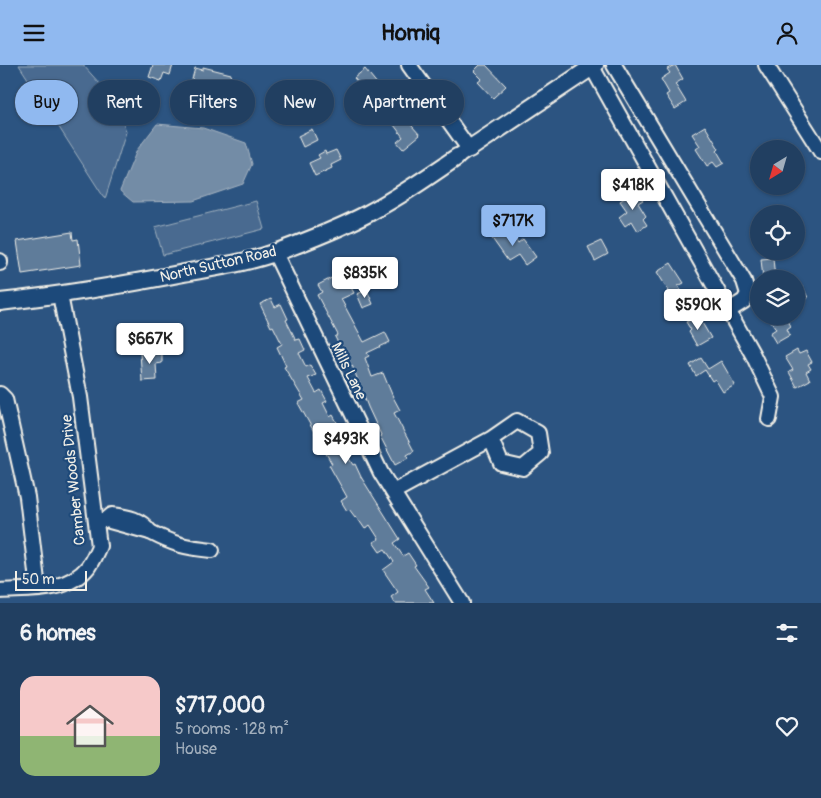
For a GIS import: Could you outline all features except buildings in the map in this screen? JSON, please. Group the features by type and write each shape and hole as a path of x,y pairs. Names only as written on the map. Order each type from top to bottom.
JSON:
{"main road":[{"name":"North Sutton Road","path":"0,302 60,295 241,262 275,253 339,227 397,197 594,66"}],"street":[{"path":"409,65 463,153"},
{"path":"614,65 744,281 748,294 744,301 728,311"},
{"path":"766,65 821,152"},
{"path":"594,66 753,355 773,397 768,419"},
{"name":"Mills Lane","path":"275,253 381,473 462,603"},
{"name":"Camber Woods Drive","path":"0,591 52,588 71,581 88,567 99,546 101,520 60,295"},
{"path":"0,395 5,399 27,497 38,589"},
{"path":"393,492 491,439"},
{"path":"101,520 132,522 143,531 150,532 174,544 212,550"}],"shaded area":[{"path":"19,65 83,65 96,80 88,80 88,125 124,125 126,132 105,199 58,125 78,125 78,80 29,80"},
{"path":"156,125 203,128 246,143 252,164 243,184 193,201 133,202 120,191 137,150"},
{"path":"256,201 264,229 163,255 155,227"}]}
